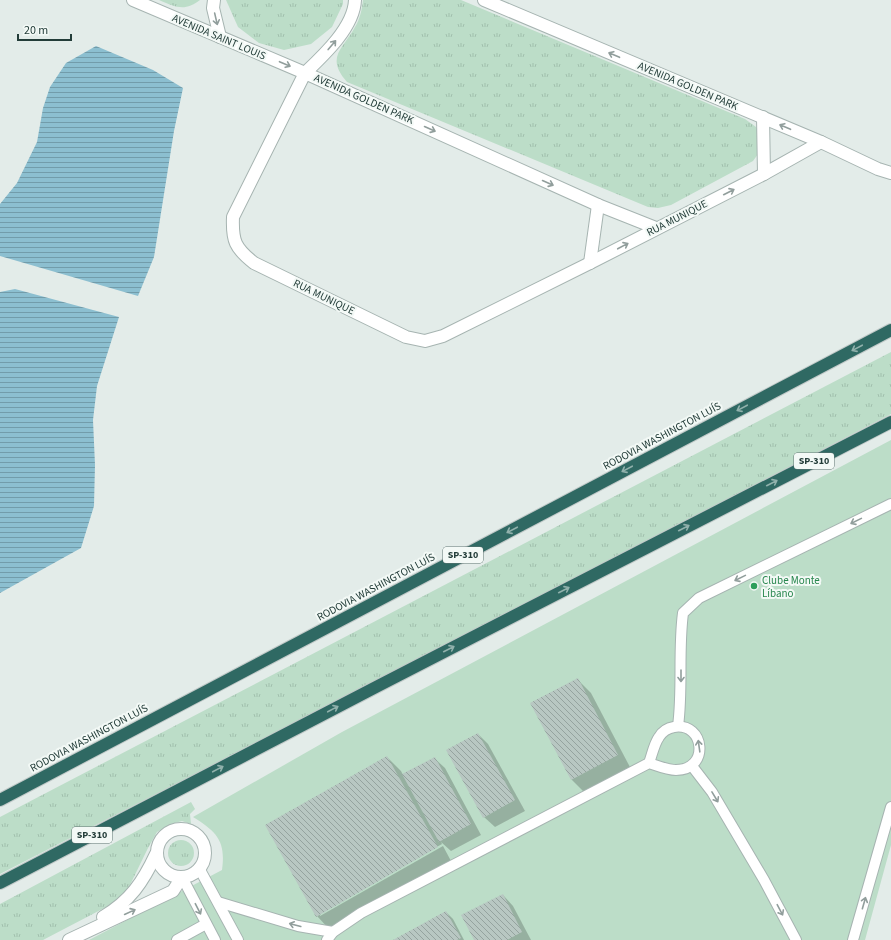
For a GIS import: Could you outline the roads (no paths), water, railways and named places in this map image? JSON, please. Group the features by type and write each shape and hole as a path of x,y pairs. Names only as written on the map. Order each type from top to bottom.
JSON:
{"highway":[{"name":"RODOVIA WASHINGTON LUÍS","path":"0,800 891,330"},
{"name":"SP-310","path":"0,883 891,422"},
{"path":"0,794 36,781"},
{"path":"0,892 184,787"}],"street":[{"name":"AVENIDA SAINT LOUIS","path":"133,0 305,73"},
{"path":"214,0 213,8 220,37"},
{"path":"305,73 324,56 342,34 355,7 355,0"},
{"name":"AVENIDA GOLDEN PARK","path":"484,0 821,142 878,170 891,173"},
{"name":"AVENIDA GOLDEN PARK","path":"305,73 598,205 656,228"},
{"name":"RUA MUNIQUE","path":"305,73 233,217 233,235 240,252 254,264 406,337 425,341 443,336 590,263 764,174 821,142"},
{"path":"763,117 764,174"},
{"path":"590,263 598,205"},
{"path":"62,940 113,911 125,901 145,877 156,854 157,846 164,834 178,828 185,828 192,831 202,841 205,848 203,862 199,868 189,876 182,877 169,874 163,869 158,862 156,854"},
{"path":"69,940 173,891 182,877"}],"lane":[{"path":"678,726 680,710 680,630 683,613 699,598 891,504"},
{"path":"218,902 330,936 361,913 649,763 659,737 664,731 671,727 678,726 686,728 693,732 697,738 700,745 700,753 692,766 677,770 662,768 649,763"},
{"path":"692,766 712,792 764,880 796,940"},
{"path":"853,940 891,807"},
{"path":"199,868 238,940"},
{"path":"182,877 215,940"},
{"path":"177,940 206,924"}],"water":[{"path":"96,46 153,70 183,88 174,131 154,257 138,296 0,256 0,204 17,183 37,142 43,108 50,87 66,63"},
{"path":"15,289 119,317 97,386 93,420 95,465 94,506 81,548 0,593 0,292"}],"place":[{"name":"Clube Monte Líbano","path":"754,586"}]}
